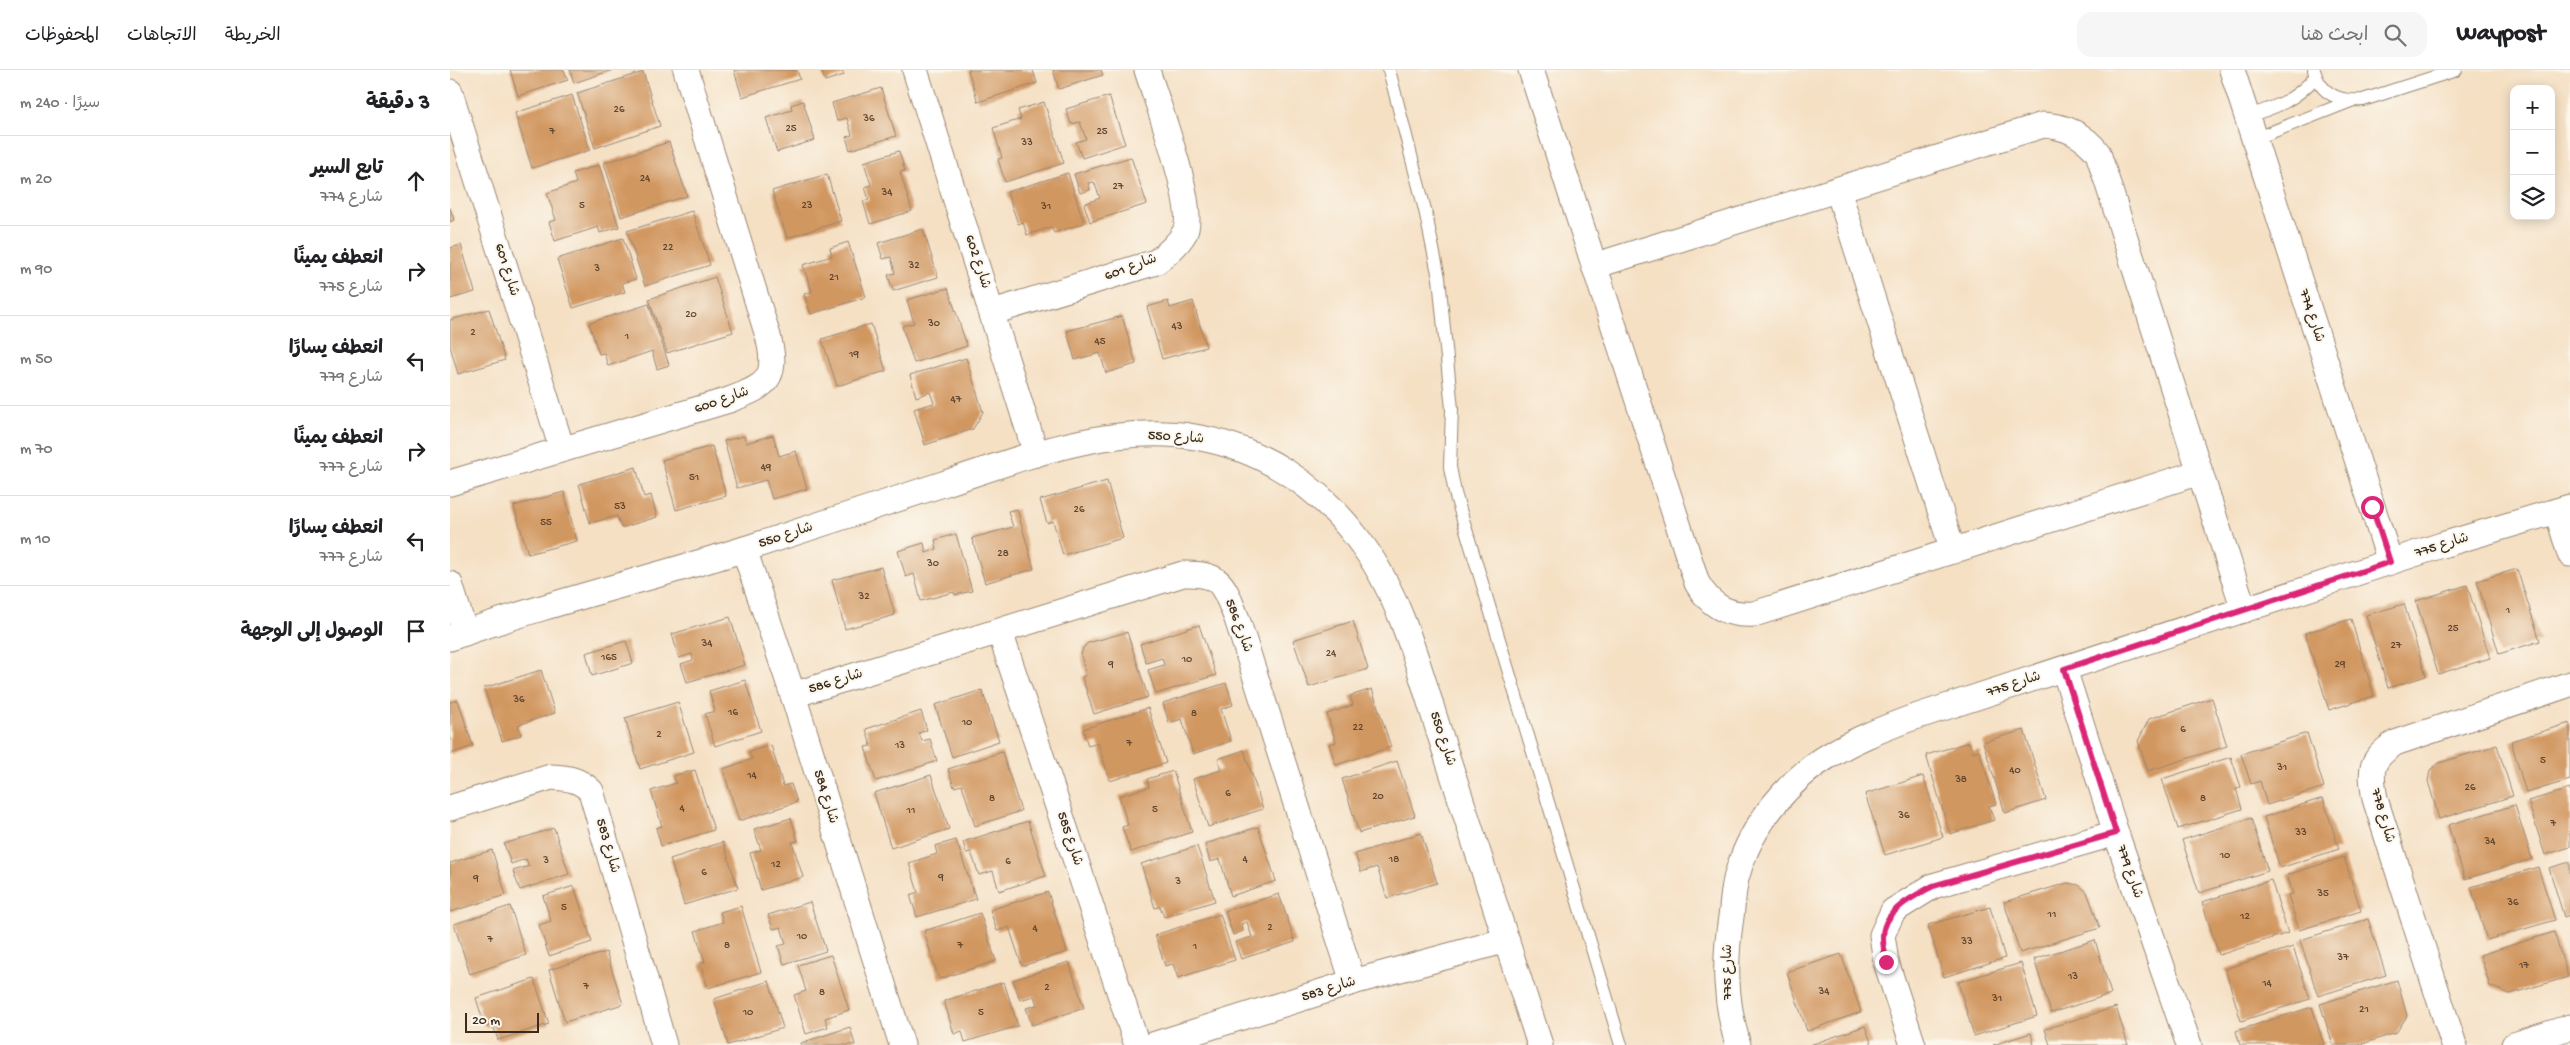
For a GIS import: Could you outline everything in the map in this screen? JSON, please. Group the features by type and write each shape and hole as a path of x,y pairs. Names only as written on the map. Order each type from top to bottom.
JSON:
{"street":[{"name":"شارع 600","path":"450,483 729,400 754,390 769,376 774,358 686,70"},
{"name":"شارع 602","path":"915,70 993,312 1036,454"},
{"name":"شارع 601","path":"993,312 1156,262 1172,249 1185,231 1187,209 1183,187 1147,70"},
{"path":"1531,70 1697,583 1711,602 1732,613 1754,614 2200,472"},
{"name":"شارع 774","path":"2232,70 2390,562"},
{"name":"شارع 601","path":"450,92 562,449"},
{"path":"1594,266 2044,125 2065,128 2084,138 2098,153 2244,610"},
{"path":"1838,190 1953,551"},
{"name":"شارع 550","path":"457,636 744,549 1036,454 1114,437 1154,435 1192,436 1229,445 1266,459 1303,482 1334,509 1360,541 1382,578 1398,613 1540,1045"},
{"path":"2564,509 2570,554"},
{"name":"شارع 775","path":"1738,1045 1729,1014 1726,966 1737,872 1753,834 1776,803 1800,778 1829,755 1906,720 2390,562 2564,509"},
{"name":"شارع 584","path":"744,549 793,695 902,1045"},
{"name":"شارع 586","path":"793,695 1183,574 1201,574 1213,577 1224,588 1237,619 1353,982"},
{"path":"450,584 457,636"},
{"name":"شارع 585","path":"1000,632 1137,1045"},
{"name":"شارع 779","path":"2064,669 2116,833 2189,1045"},
{"name":"شارع 778","path":"2454,1045 2375,799 2371,775 2374,761 2395,743 2570,684"},
{"name":"شارع 583","path":"450,808 551,777 568,778 582,782 591,791 664,1045"},
{"path":"1913,1045 1886,962 1882,936 1893,912 1933,886 2116,833"},
{"name":"شارع 583","path":"1153,1045 1353,982 1507,940"},
{"path":"2514,1045 2570,1027"}],"lane":[{"path":"1389,70 1439,278 1452,409 1450,467 1455,493 1621,1045"},
{"path":"2247,116 2282,105 2295,98 2314,73 2328,93 2339,99 2351,101 2363,100 2456,70"},
{"path":"2254,140 2351,101"}],"building":[{"path":"510,70 564,70 568,80 518,96"},
{"path":"570,70 612,70 574,83"},
{"path":"734,70 797,70 800,79 742,97"},
{"path":"821,70 842,70 844,75 825,81"},
{"path":"968,70 1033,70 1037,83 978,102"},
{"path":"1053,70 1101,70 1103,75 1059,89"},
{"path":"643,72 660,126 595,148 577,93"},
{"path":"881,88 896,136 850,150 846,137 852,135 847,118 837,121 832,103"},
{"path":"572,95 590,150 532,168 515,113"},
{"path":"1109,96 1125,144 1082,158 1076,142 1086,139 1080,122 1071,124 1066,109"},
{"path":"803,101 815,140 777,152 766,118 792,110 791,105"},
{"path":"1044,102 1064,163 1005,182 998,159 1002,158 993,128 1021,119 1018,110"},
{"path":"669,142 687,196 621,217 604,163"},
{"path":"899,151 905,171 900,172 912,211 870,224 863,201 869,200 865,187 871,185 864,162"},
{"path":"1131,157 1147,204 1090,222 1084,204 1100,198 1094,182 1088,183 1090,190 1080,193 1074,174"},
{"path":"599,165 619,227 600,233 598,227 555,241 549,222 556,220 547,193 576,183 573,173"},
{"path":"1068,173 1084,223 1054,233 1051,227 1027,235 1023,222 1018,224 1007,192"},
{"path":"827,174 841,221 787,238 772,191"},
{"path":"450,208 454,220 450,222"},
{"path":"692,211 710,265 645,286 627,231"},
{"path":"923,229 938,277 893,291 888,275 895,273 891,257 883,259 878,243"},
{"path":"623,238 636,279 622,283 625,292 573,308 557,259"},
{"path":"848,242 866,297 811,314 804,294 812,292 803,265 832,256 830,248"},
{"path":"461,245 475,292 450,299 450,248"},
{"path":"715,277 733,332 667,353 649,299"},
{"path":"948,288 967,346 914,363 902,326 914,323 907,300"},
{"path":"1168,301 1170,308 1193,301 1206,347 1162,359 1147,307"},
{"path":"649,304 669,365 657,369 652,351 608,366 604,353 599,354 589,323"},
{"path":"489,309 505,360 458,374 450,346 450,320"},
{"path":"1122,316 1136,364 1106,373 1100,353 1075,360 1067,331"},
{"path":"871,324 886,371 837,386 822,339"},
{"path":"966,358 983,412 973,429 925,445 914,409 934,403 930,392 916,397 910,375"},
{"path":"773,435 779,456 796,451 807,489 772,499 766,480 737,488 724,441 744,436 746,443"},
{"path":"712,446 726,496 676,510 662,460"},
{"path":"636,467 644,497 651,495 657,517 621,528 617,516 590,523 579,484"},
{"path":"1107,481 1123,538 1063,555 1053,521 1047,523 1040,500"},
{"path":"564,492 577,541 528,554 514,506"},
{"path":"1017,509 1034,569 985,583 972,538 1013,527 1008,511"},
{"path":"956,534 972,591 955,595 954,592 921,601 914,574 906,577 898,551 924,543 926,553 937,549 935,540"},
{"path":"881,567 895,615 845,629 832,580"},
{"path":"2517,569 2540,641 2499,654 2477,581"},
{"path":"2467,585 2490,658 2438,674 2416,601"},
{"path":"2404,604 2426,676 2388,688 2366,615"},
{"path":"730,617 745,665 687,682 681,664 693,660 692,654 679,658 672,634"},
{"path":"2351,619 2374,696 2329,710 2305,633"},
{"path":"1353,621 1368,669 1309,687 1293,640"},
{"path":"1199,625 1216,675 1156,694 1148,670 1164,665 1162,658 1146,663 1140,644"},
{"path":"1127,632 1148,697 1094,714 1082,677 1086,675 1081,655 1083,648 1088,643"},
{"path":"626,641 633,663 592,676 586,653"},
{"path":"541,670 555,713 518,725 521,735 502,741 484,688"},
{"path":"745,680 761,731 715,746 705,714 715,711 709,691"},
{"path":"1226,683 1233,705 1221,709 1231,741 1193,754 1182,719 1169,723 1163,703"},
{"path":"1372,689 1391,747 1336,765 1329,744 1336,742 1327,714 1353,705 1350,696"},
{"path":"982,690 999,741 952,757 935,705"},
{"path":"2212,698 2227,746 2148,771 2138,741 2149,719"},
{"path":"458,700 473,746 450,754 450,702"},
{"path":"678,702 694,752 640,769 625,718"},
{"path":"1148,708 1166,763 1110,781 1098,743 1088,746 1083,729"},
{"path":"921,711 927,730 919,733 922,741 930,739 937,761 876,781 865,747 871,746 866,729"},
{"path":"2570,723 2570,780 2526,793 2511,741"},
{"path":"2024,730 2046,800 2005,813 1983,742"},
{"path":"2307,733 2324,787 2267,805 2260,781 2251,784 2241,754"},
{"path":"1969,742 1973,752 1979,750 1996,804 1989,806 1994,820 1950,834 1926,755"},
{"path":"771,745 783,786 791,784 797,802 739,821 723,769 752,759 749,752"},
{"path":"2497,745 2513,796 2439,819 2428,781 2430,770 2439,763"},
{"path":"1244,750 1263,809 1208,827 1193,779 1221,770 1218,759"},
{"path":"1002,752 1021,811 975,826 962,785 954,787 948,769"},
{"path":"2231,757 2241,787 2236,789 2242,809 2178,829 2162,779"},
{"path":"1397,761 1415,816 1359,833 1342,779"},
{"path":"695,770 714,830 661,846 656,828 662,826 651,791 676,783 673,776"},
{"path":"1173,771 1192,832 1131,852 1122,827 1128,825 1119,796 1149,787 1147,779"},
{"path":"931,775 949,829 891,848 874,793"},
{"path":"1923,776 1943,837 1885,855 1865,794"},
{"path":"2570,789 2570,847 2545,855 2528,801"},
{"path":"2323,798 2339,849 2280,868 2264,817"},
{"path":"2515,805 2532,859 2465,879 2448,825"},
{"path":"791,818 798,841 792,842 803,877 761,890 750,853 761,850 754,829"},
{"path":"2251,818 2268,871 2199,893 2182,840"},
{"path":"1028,821 1046,876 999,891 993,871 979,875 971,852 966,853 963,842"},
{"path":"1258,827 1276,881 1231,896 1220,859 1210,862 1205,844"},
{"path":"554,828 569,874 520,890 513,871 529,866 526,859 511,864 504,844"},
{"path":"1421,833 1437,883 1387,898 1377,867 1361,872 1355,854"},
{"path":"956,840 976,899 917,917 910,895 918,892 909,863 937,854 935,846"},
{"path":"723,842 738,888 684,905 670,859"},
{"path":"1197,846 1215,901 1164,917 1160,906 1155,908 1141,864"},
{"path":"492,850 506,895 450,912 450,863"},
{"path":"2344,857 2361,911 2299,930 2288,895 2293,894 2287,875"},
{"path":"2570,862 2570,915 2564,917 2549,868"},
{"path":"2538,867 2555,920 2487,940 2471,887"},
{"path":"2271,880 2288,933 2219,955 2202,902"},
{"path":"2067,883 2079,885 2087,892 2100,928 2020,953 2004,902"},
{"path":"574,886 592,942 549,956 539,925 551,921 543,896"},
{"path":"1048,892 1067,952 1022,966 1009,927 997,931 990,910"},
{"path":"1279,894 1295,942 1241,959 1235,942 1252,937 1247,922 1241,924 1243,931 1233,935 1225,911"},
{"path":"810,902 826,951 784,964 778,946 786,944 781,927 773,929 768,915"},
{"path":"510,906 526,955 470,974 454,924"},
{"path":"741,906 761,972 708,988 700,963 705,962 695,931 723,922 720,912"},
{"path":"1990,907 2005,958 1944,977 1928,925"},
{"path":"980,913 996,961 939,979 924,931"},
{"path":"1220,914 1235,960 1178,978 1173,964 1165,966 1155,935"},
{"path":"2368,919 2386,975 2318,996 2300,940"},
{"path":"2554,932 2568,977 2510,994 2490,986 2480,955"},
{"path":"2095,940 2111,994 2051,1013 2034,959"},
{"path":"2293,947 2310,999 2241,1021 2225,969"},
{"path":"606,952 623,1004 565,1022 549,970"},
{"path":"1841,954 1861,1012 1807,1031 1787,972"},
{"path":"831,955 849,1010 825,1018 828,1027 806,1034 794,995 806,991 798,965"},
{"path":"1069,962 1084,1008 1032,1025 1026,1008 1037,1005 1034,996 1020,1000 1013,980"},
{"path":"2021,963 2037,1016 1974,1036 1958,982"},
{"path":"534,979 549,1024 498,1040 493,1025 485,1027 476,998"},
{"path":"2397,980 2407,1016 2396,1033 2359,1045 2333,1045 2320,1004"},
{"path":"769,981 783,1028 728,1045 714,999"},
{"path":"1004,982 1018,1026 965,1042 962,1031 954,1034 944,1001"},
{"path":"2116,1007 2128,1045 2050,1045 2045,1029"},
{"path":"2312,1007 2324,1045 2240,1045 2236,1031"},
{"path":"1865,1026 1872,1045 1810,1045"},
{"path":"850,1027 855,1045 801,1045 801,1043"},
{"path":"2031,1033 2034,1045 1993,1045"}],"route":[{"path":"1886,962 1882,936 1893,912 1912,897 1933,886 2116,833 2064,669 2390,562 2372,507"}]}
